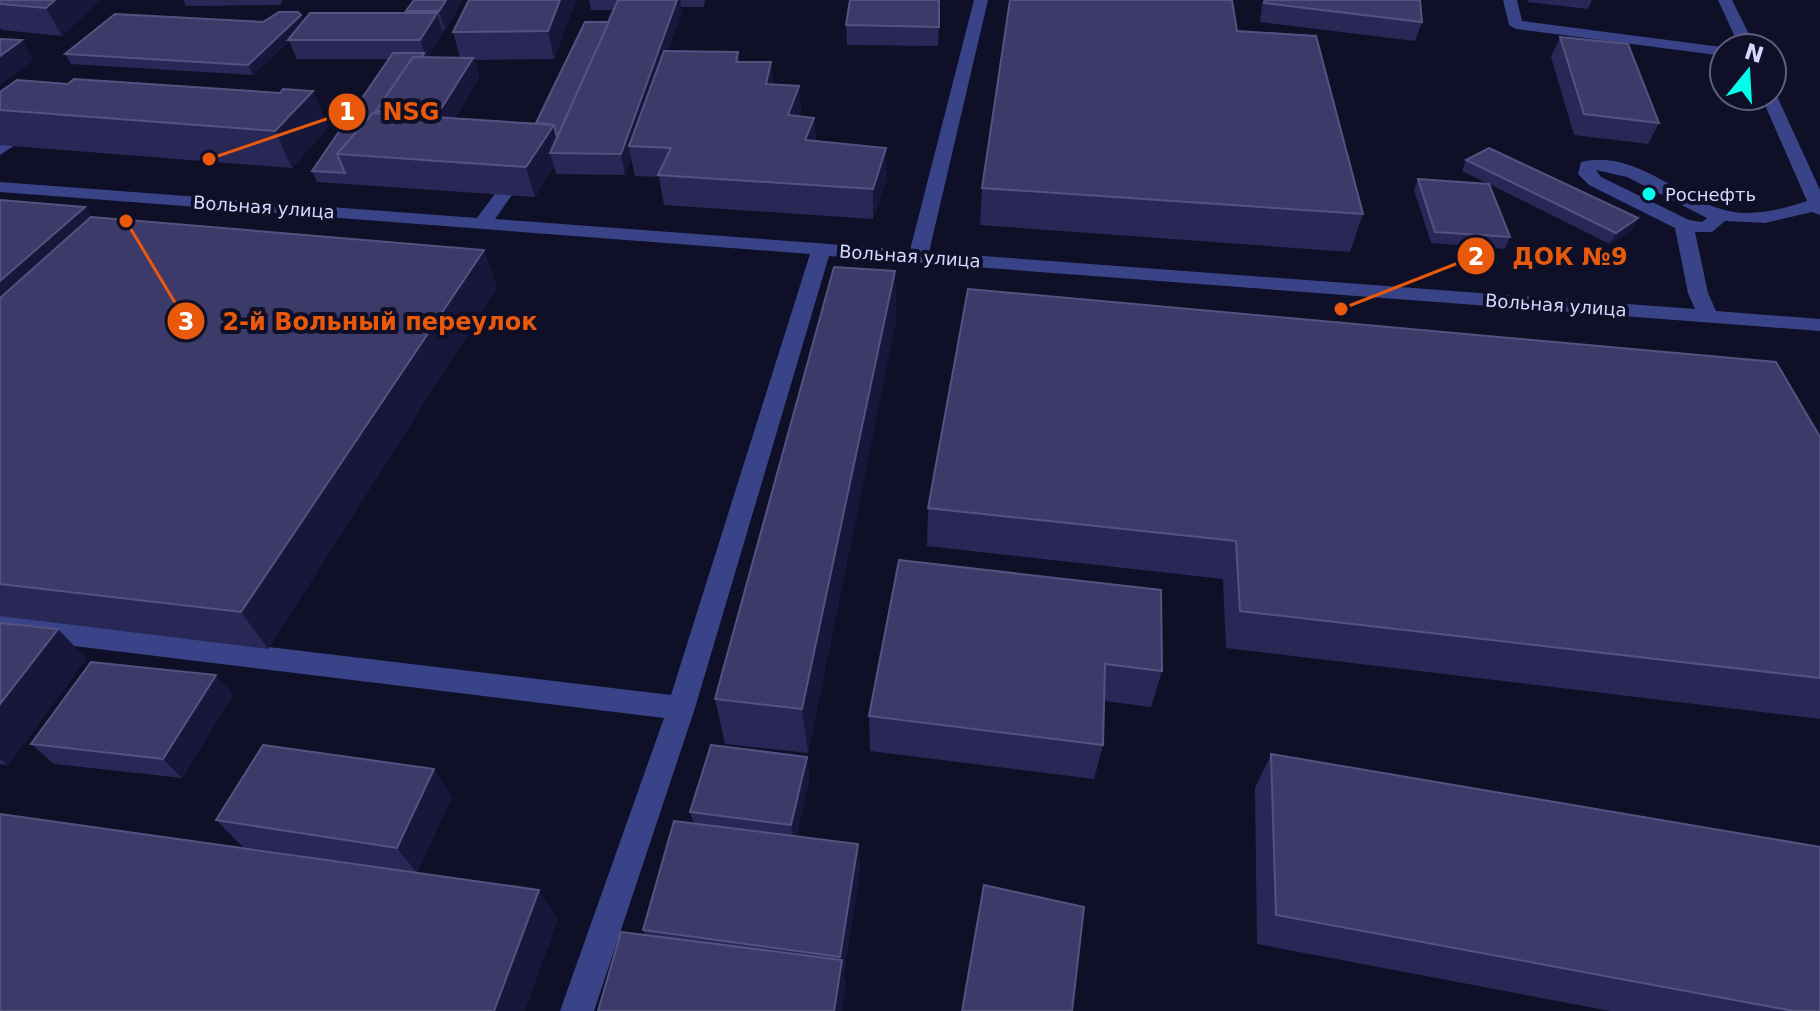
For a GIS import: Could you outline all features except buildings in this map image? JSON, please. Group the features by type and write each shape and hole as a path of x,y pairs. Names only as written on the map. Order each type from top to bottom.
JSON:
{"street":[{"path":"918,257 981,0"},
{"path":"1510,0 1516,25 1708,49"},
{"path":"1725,0 1740,32"},
{"path":"1713,213 1717,220 1705,228 1684,225 1595,181 1587,174 1587,166 1598,163 1616,166 1713,213 1740,221 1775,218 1819,207 1776,112"},
{"name":"Вольная улица","path":"0,187 1820,325"},
{"path":"29,207 47,191"},
{"path":"482,223 503,195"},
{"path":"1684,225 1698,293 1708,316"},
{"path":"577,1011 681,708 804,313 821,249"},
{"path":"0,626 681,708"}],"place":[{"name":"NSG","path":"209,159"},
{"name":"Роснефть","path":"1649,194"},
{"name":"2-й Вольный переулок","path":"126,221"},
{"name":"ДОК №9","path":"1341,309"}]}
